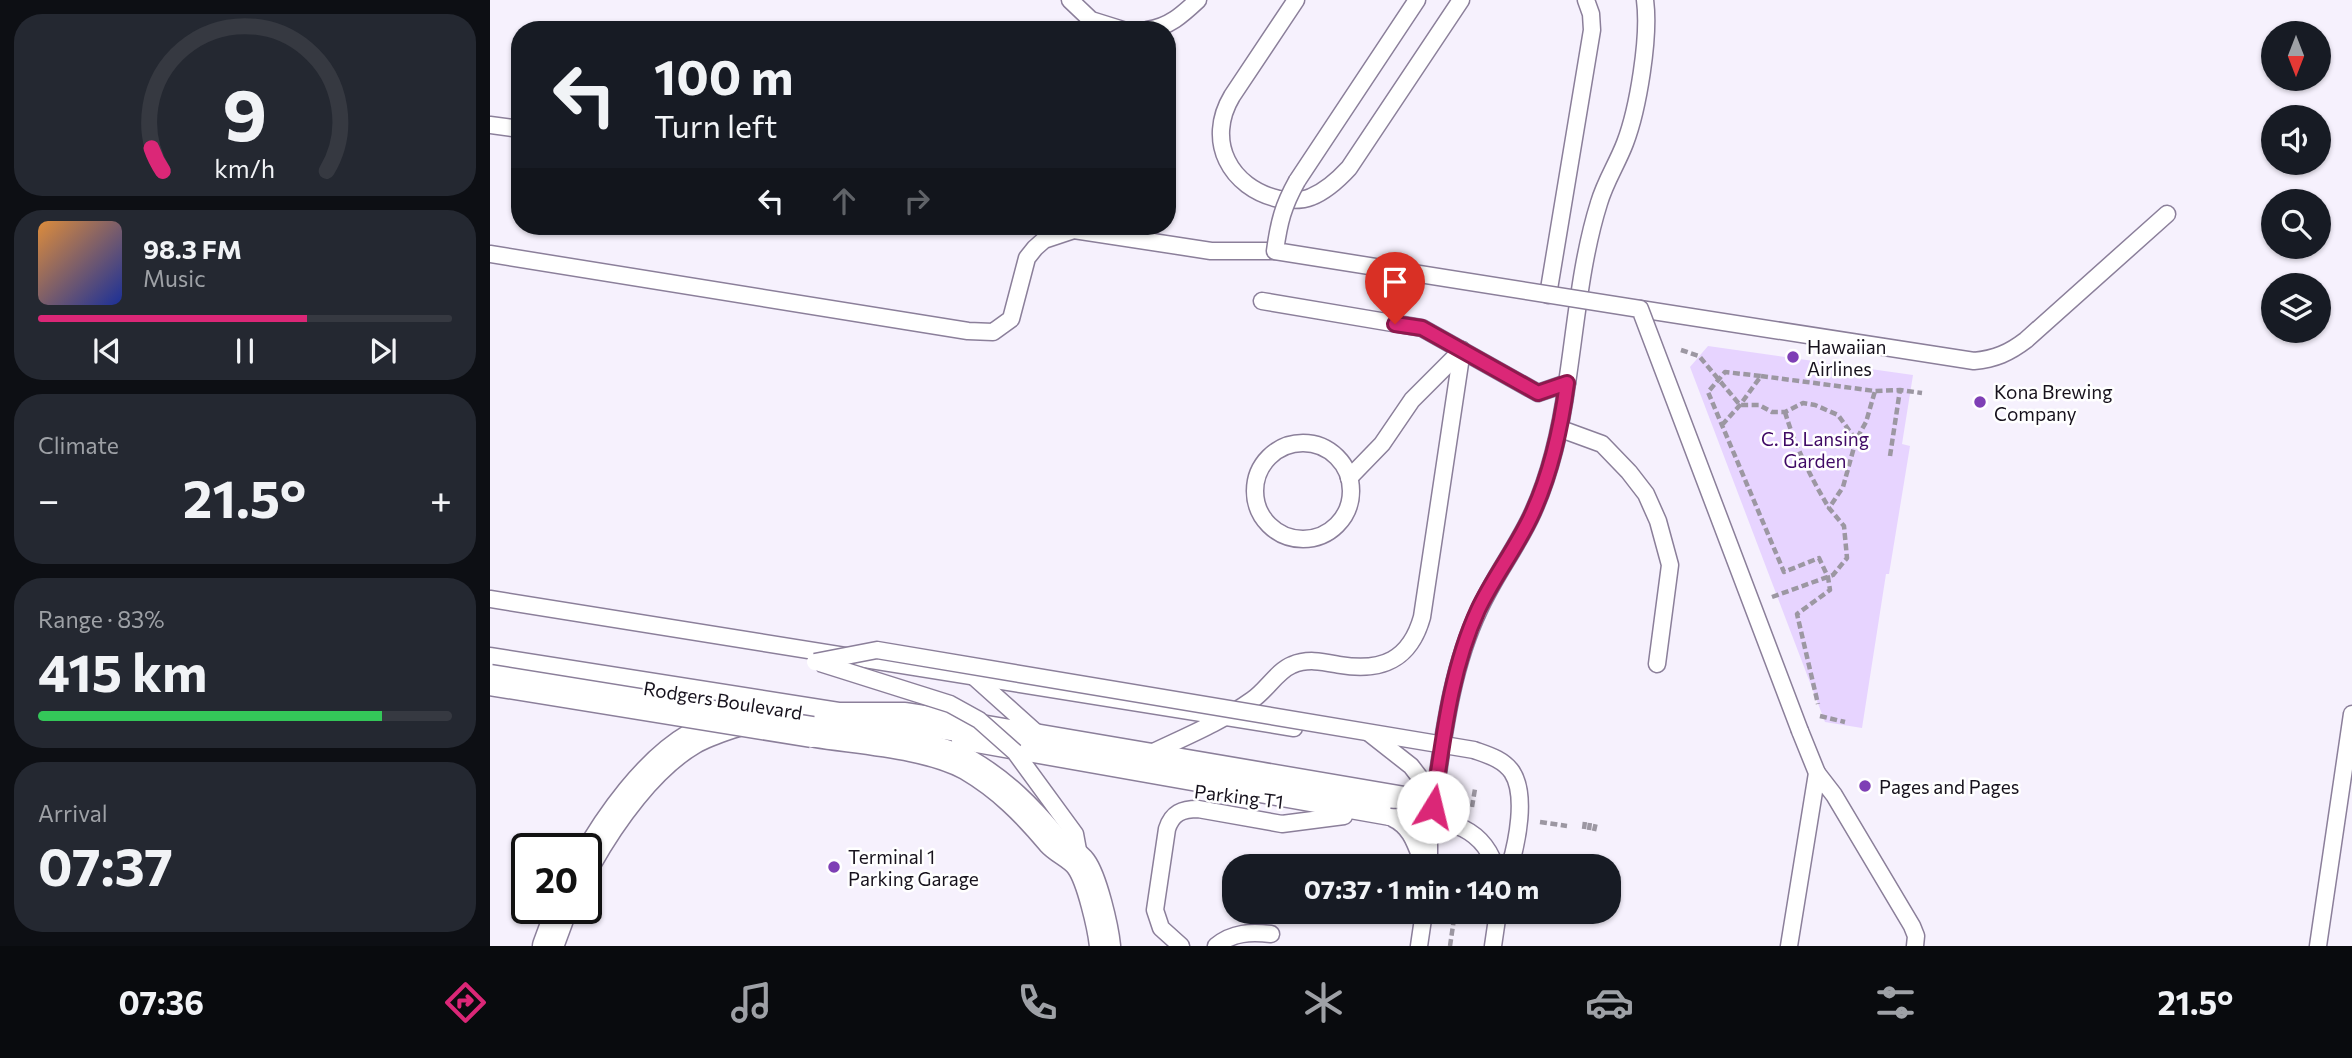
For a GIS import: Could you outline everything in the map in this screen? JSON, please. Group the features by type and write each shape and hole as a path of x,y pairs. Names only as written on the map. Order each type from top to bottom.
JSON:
{"street":[{"name":"Rodgers Boulevard","path":"490,663 839,718 905,718 957,726 1431,813"},
{"path":"490,680 912,747 966,764 1017,800 1054,843 1081,864 1094,898 1105,946"},
{"path":"602,836 615,814 658,766 692,739 771,707"},
{"path":"548,946 556,924"}],"lane":[{"path":"1070,0 1094,21"},
{"path":"1174,21 1198,0"},
{"path":"1296,0 1223,111 1220,140 1233,170 1261,195 1286,200 1309,198 1337,181 1461,0"},
{"path":"1275,251 1280,218 1291,192 1417,0"},
{"path":"1548,295 1592,30 1591,14 1586,0"},
{"path":"1428,854 1431,813 1460,657 1478,610 1533,513 1561,429 1588,251 1599,202 1625,142 1633,113 1645,36 1645,0"},
{"path":"490,125 511,128"},
{"path":"1109,235 1211,251 1275,251 1974,361 2009,353 2167,214"},
{"path":"490,254 968,331 993,332 1011,319 1027,258 1044,240 1059,235"},
{"path":"1262,301 1422,328 1538,393 1567,383"},
{"path":"1640,309 1816,773 1834,794 1912,926 1916,936 1915,946"},
{"path":"1349,478 1382,444 1412,400 1462,349"},
{"path":"1140,758 1225,717 1254,699 1291,665 1313,661 1346,666 1376,666 1395,659 1408,649 1417,634 1422,617 1462,349"},
{"path":"1561,429 1602,444 1646,494 1658,521 1670,565 1657,664"},
{"path":"1305,443 1332,453 1349,478 1351,493 1348,509 1340,522 1329,532 1314,538 1284,536 1262,517 1256,503 1258,474 1266,461 1277,451 1290,445 1305,443"},
{"path":"490,599 1442,751"},
{"path":"490,610 815,662 950,704 979,720 1015,752 1075,834 1081,864"},
{"path":"815,662 877,650 1474,750 1495,757 1512,773 1520,820 1513,854"},
{"path":"973,676 1047,742"},
{"path":"2318,946 2352,714"},
{"path":"812,732 908,730 1015,752 1360,813 1390,817 1431,813 1478,837 1491,854"},
{"path":"1367,732 1411,766 1424,783 1431,813"},
{"path":"1789,946 1816,773"},
{"name":"Parking T1","path":"1181,946 1161,928 1155,910 1167,829 1170,820 1177,813 1185,809 1198,809 1282,824 1360,813"},
{"path":"1390,817 1404,823 1421,854"},
{"path":"1419,946 1422,924"},
{"path":"1493,946 1496,924"},
{"path":"1499,946 1502,924"},
{"path":"1216,946 1224,939 1247,932 1271,934"}],"path":[{"path":"1699,356 1740,405"},
{"path":"1846,722 1821,717 1797,614 1830,590 1828,577 1819,558 1784,572 1708,392 1726,372 1875,391 1922,393"},
{"path":"1721,425 1761,376"},
{"path":"1890,456 1900,390"},
{"path":"1829,508 1843,487 1856,440 1866,422 1875,391"},
{"path":"1740,405 1759,405 1772,412 1785,412 1803,403 1815,405 1838,415 1856,440"},
{"path":"1760,601 1828,577 1843,565 1848,550 1844,526 1829,508 1813,480 1792,436 1785,412"},
{"path":"1536,822 1567,827"},
{"path":"1590,822 1589,830 1590,822"},
{"path":"1450,946 1453,924"}],"green space":[{"name":"C. B. Lansing Garden","path":"1708,346 1913,375 1902,444 1910,446 1889,574 1886,574 1862,728 1825,722 1690,367"}],"place":[{"name":"Hawaiian Airlines","path":"1793,357"},
{"name":"Kona Brewing Company","path":"1980,402"},
{"name":"Pages and Pages","path":"1865,786"},
{"name":"Terminal 1 Parking Garage","path":"834,867"}],"route":[{"path":"1395,324 1422,328 1538,393 1567,383 1561,429 1533,513 1478,610 1460,657 1433,807"}]}
